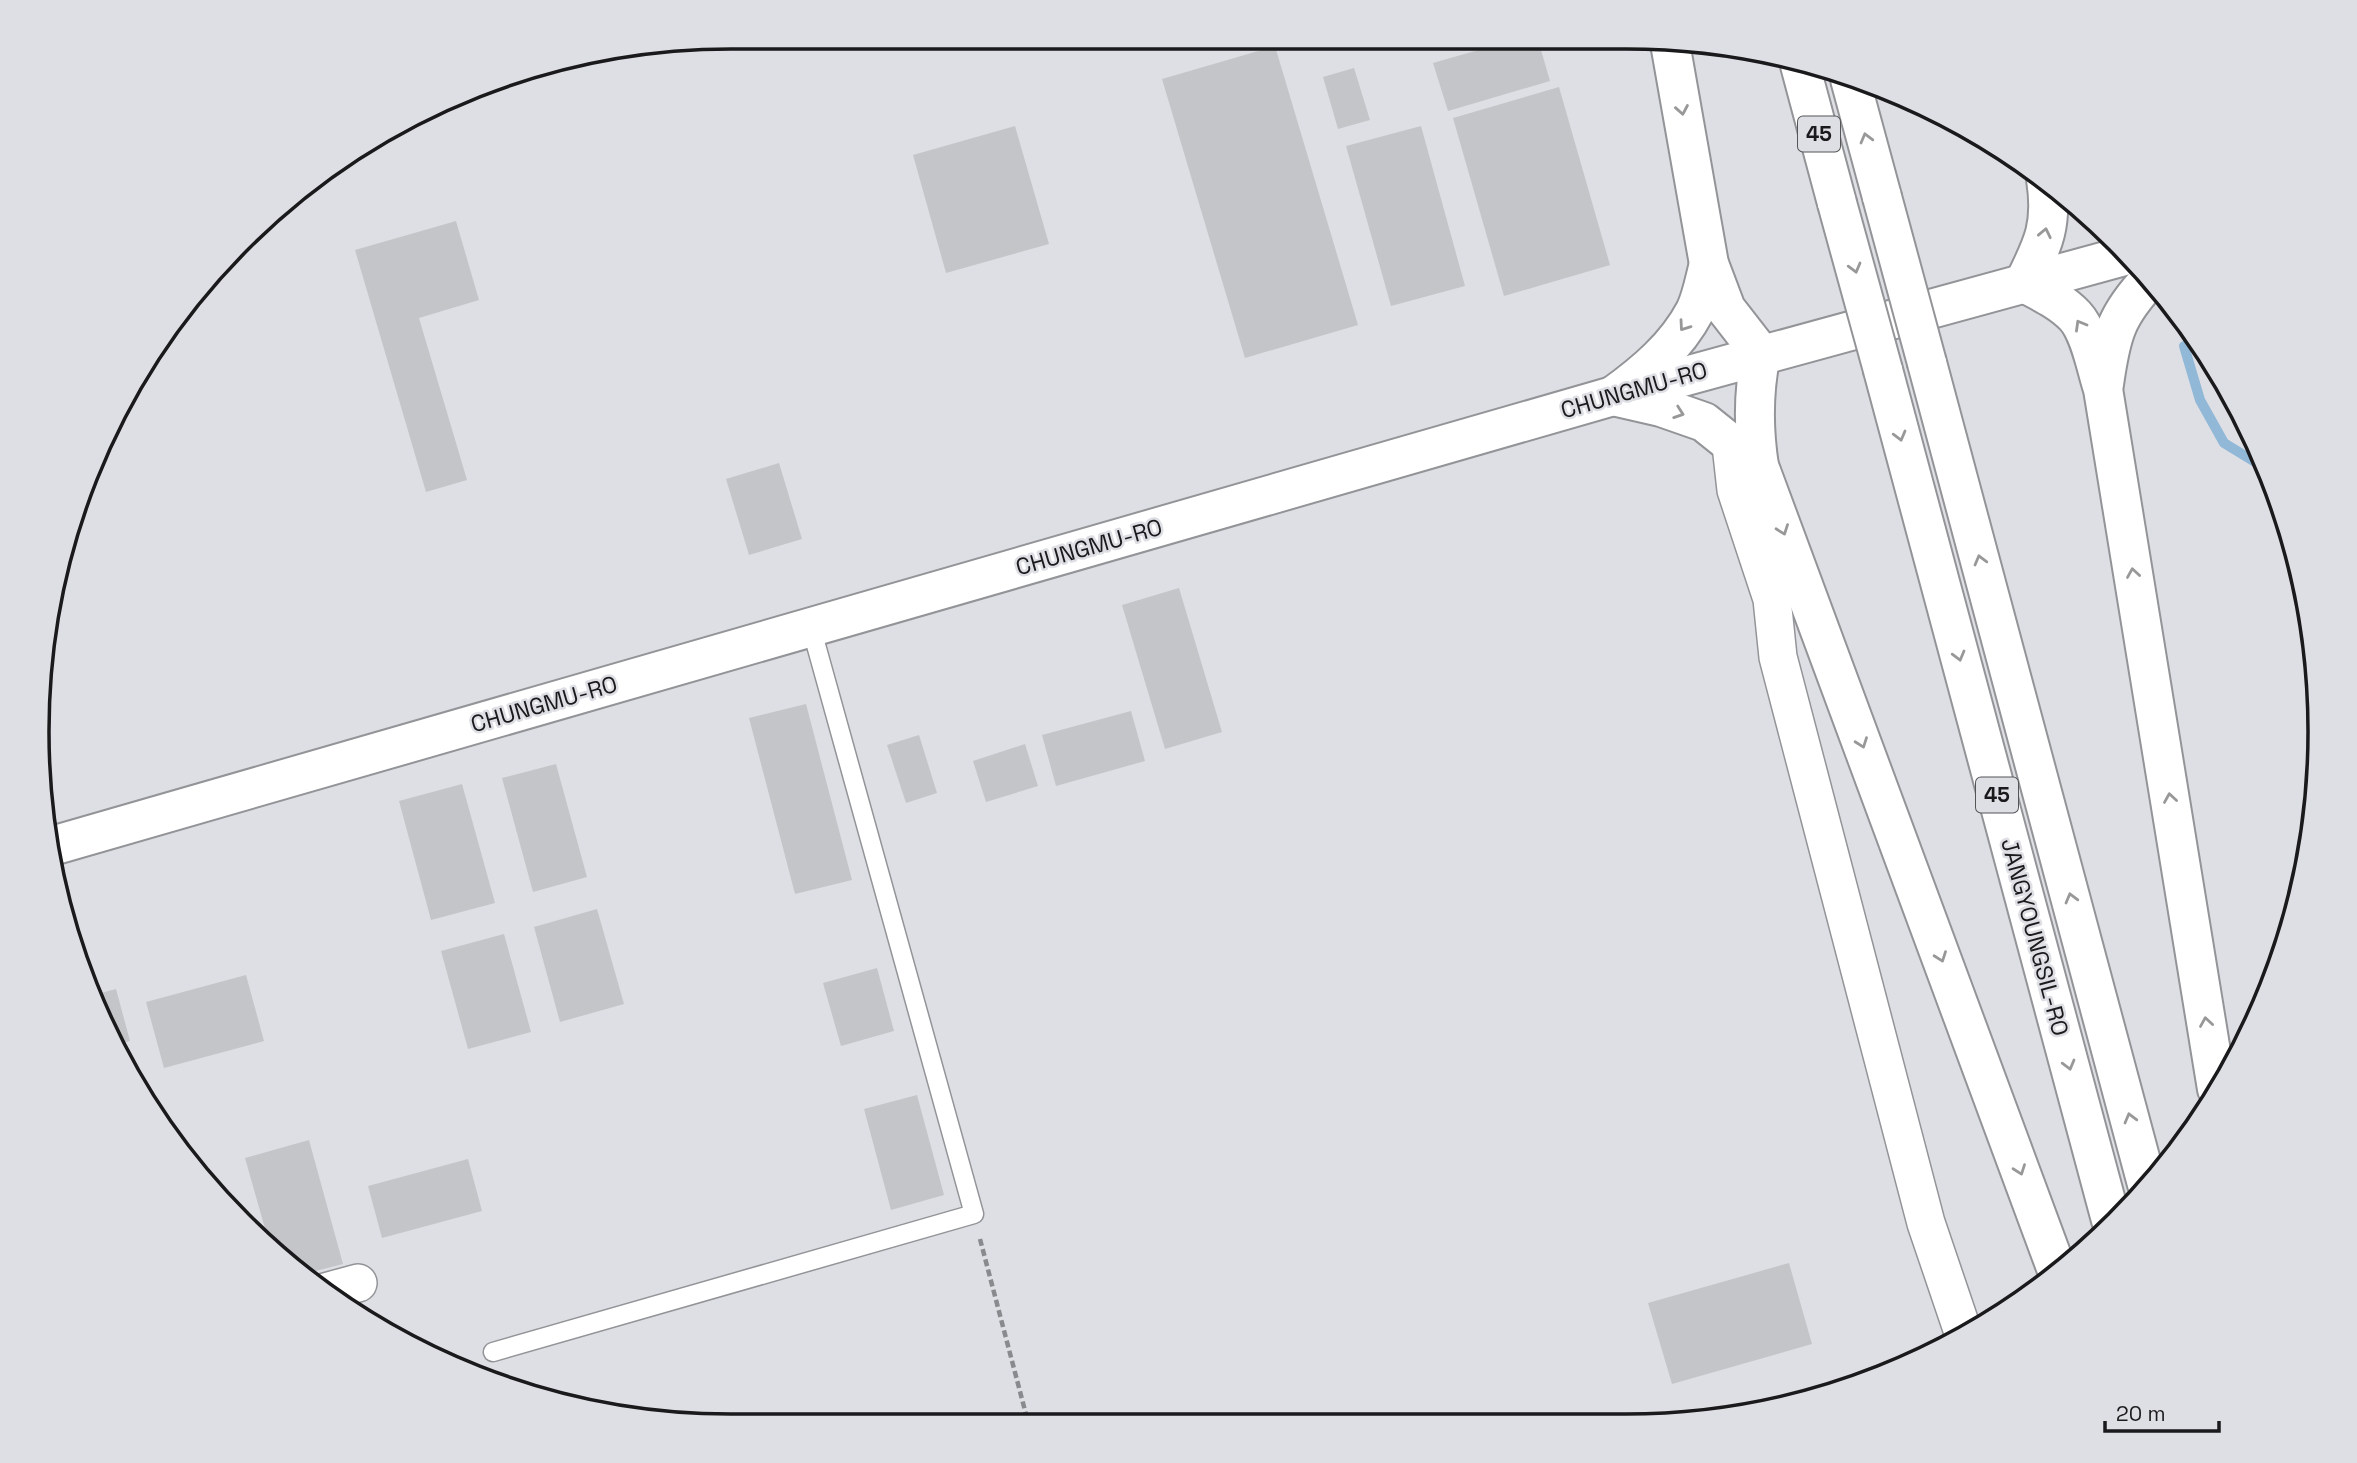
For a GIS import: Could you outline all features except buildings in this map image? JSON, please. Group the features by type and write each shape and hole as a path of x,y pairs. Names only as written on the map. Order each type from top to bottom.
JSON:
{"main road":[{"path":"1671,50 1709,264 1726,309 1761,354 1745,456"},
{"name":"JANGYOUNGSIL-RO","path":"1802,72 2109,1213"},
{"name":"JANGYOUNGSIL-RO","path":"1852,88 2145,1175"},
{"path":"2049,196 2045,238 2024,283 2053,299 2075,316 2083,328 2103,389 2215,1076"},
{"name":"CHUNGMU-RO","path":"59,844 1613,396 2117,258"},
{"path":"1613,396 1646,372 1667,351 1696,309 1709,264"},
{"path":"2103,389 2110,341 2129,302 2143,286"},
{"path":"1613,396 1661,407 1704,422 1745,456 2054,1263"}],"street":[{"path":"1745,456 1736,490 1772,599 1778,657 1926,1223 1961,1326"}],"lane":[{"path":"494,1352 974,1214 811,627"}],"path":[{"path":"974,1214 1026,1414"}],"waterway":[{"path":"2184,346 2200,400 2224,443 2251,460"}]}
